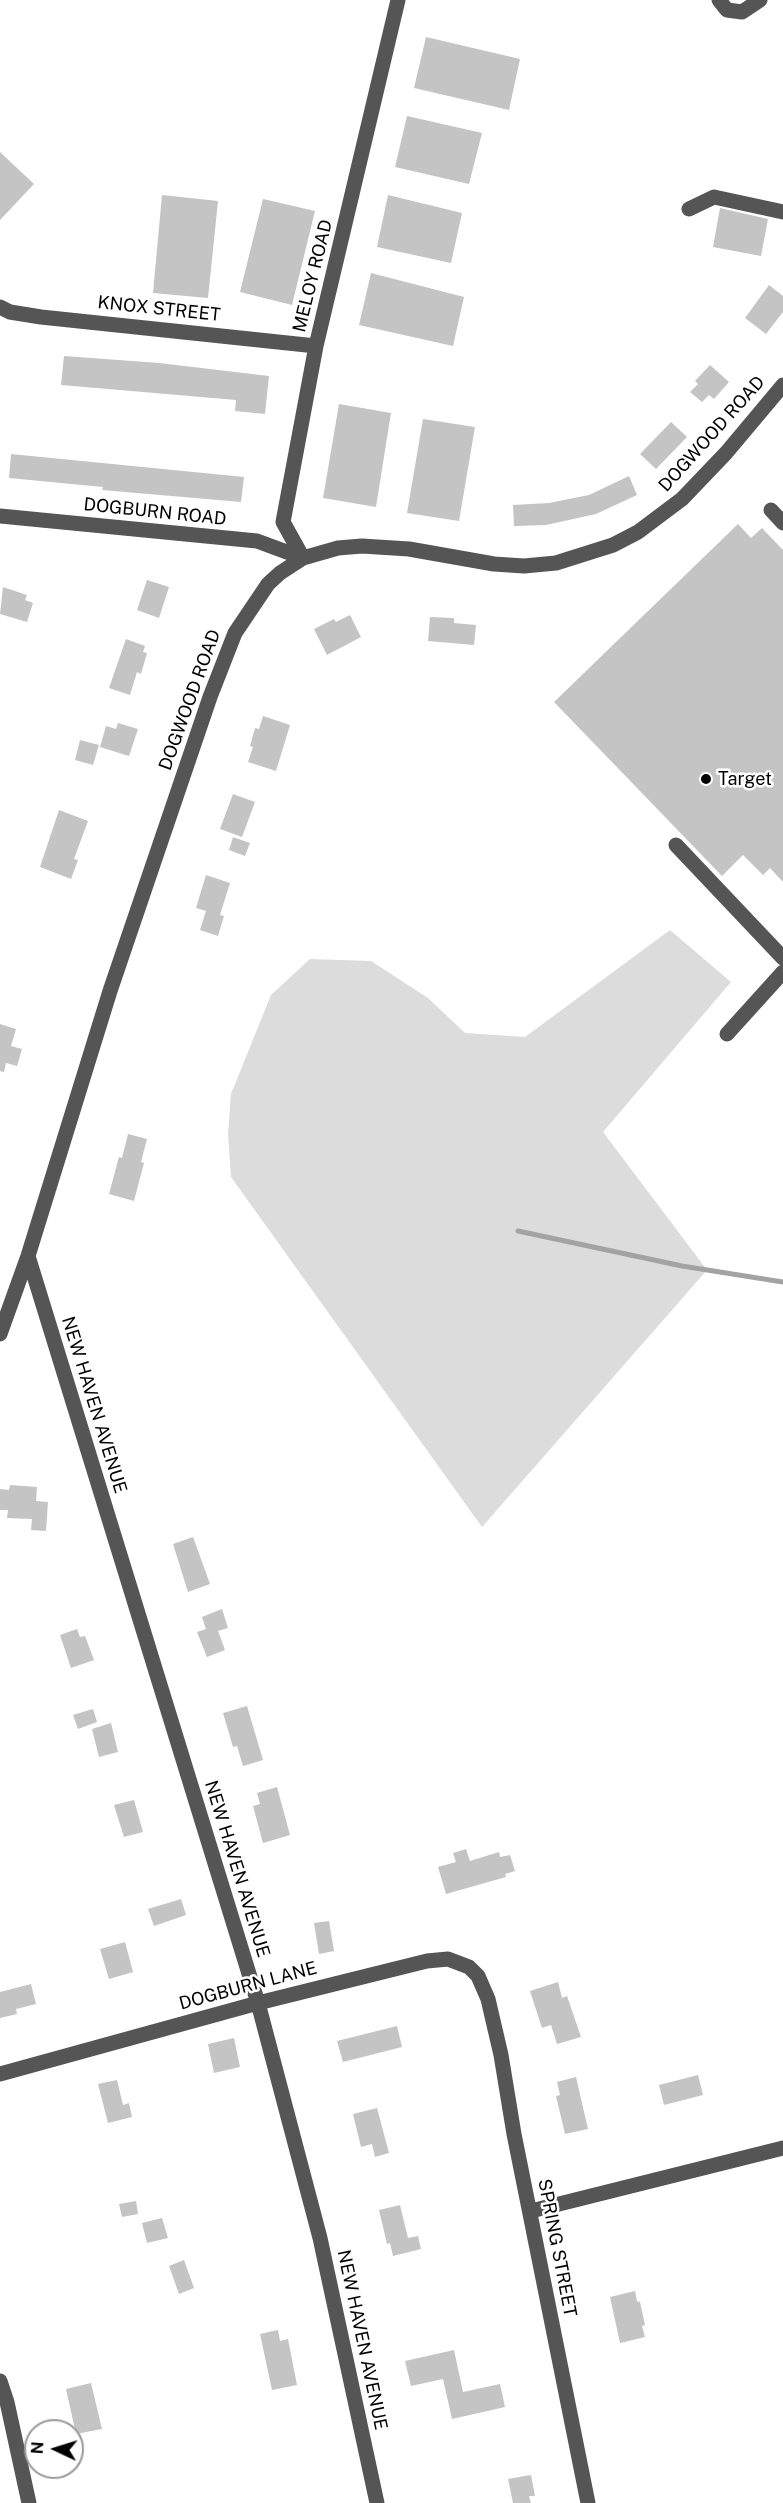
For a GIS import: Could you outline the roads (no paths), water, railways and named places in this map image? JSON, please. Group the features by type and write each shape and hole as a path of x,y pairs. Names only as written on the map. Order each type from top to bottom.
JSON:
{"street":[{"name":"MELOY ROAD","path":"303,558 283,522 316,346 398,0"},
{"path":"719,0 728,10 742,12 760,0"},
{"path":"689,209 714,197 783,212"},
{"name":"KNOX STREET","path":"0,307 10,312 41,317 316,346"},
{"name":"DOGWOOD ROAD","path":"0,1334 28,1256 110,991 210,697 235,633 268,584 303,558 331,549 362,546 409,549 504,565 543,564 586,555 613,545 638,532 682,499 726,453 783,385"},
{"path":"771,510 783,523"},
{"name":"DOGBURN ROAD","path":"0,516 257,542 303,558"},
{"path":"676,845 783,958"},
{"path":"727,1034 783,972"},
{"name":"NEW HAVEN AVENUE","path":"28,1256 258,2003 320,2238 377,2503"},
{"name":"DOGBURN LANE","path":"0,2074 258,2003 438,1959 459,1961 469,1967 478,1976 488,1999"},
{"name":"SPRING STREET","path":"488,1999 588,2503"},
{"path":"531,2211 783,2148"},
{"path":"0,2381 7,2402 29,2503"}],"waterway":[{"path":"518,1231 682,1266 783,1282"}],"place":[{"name":"Target","path":"706,779"}]}
